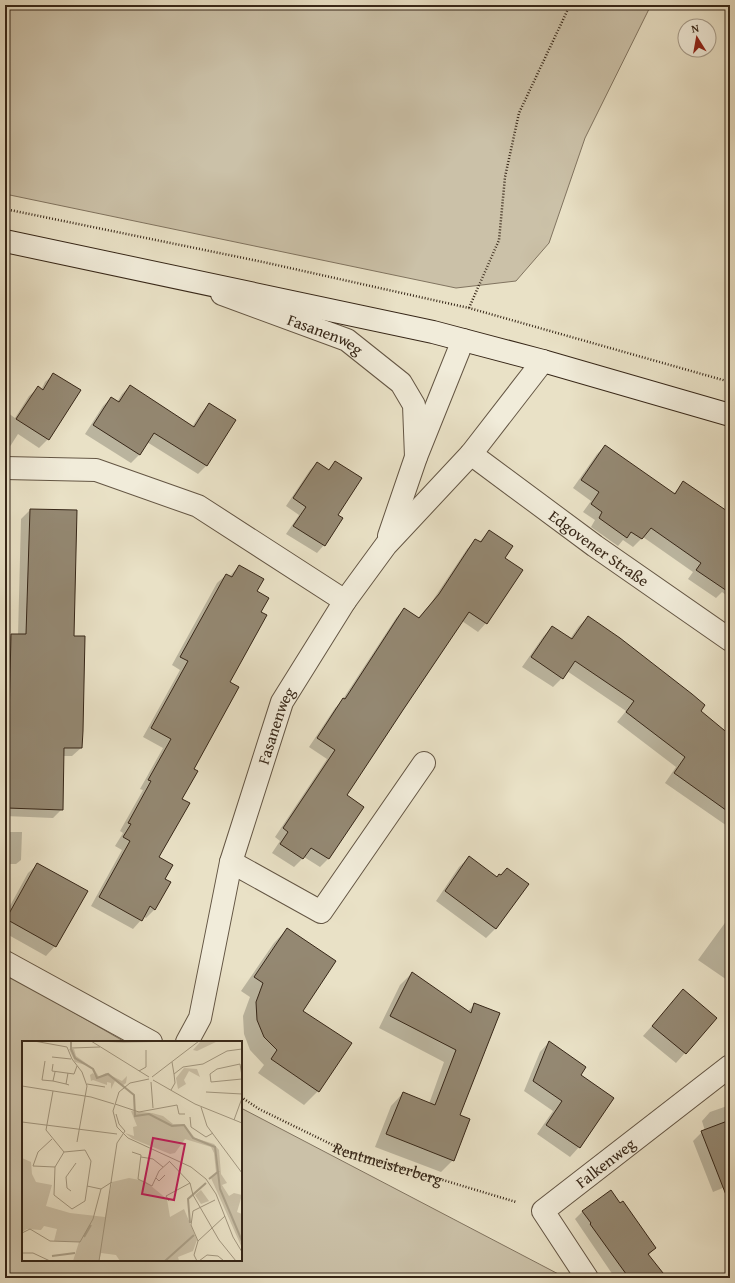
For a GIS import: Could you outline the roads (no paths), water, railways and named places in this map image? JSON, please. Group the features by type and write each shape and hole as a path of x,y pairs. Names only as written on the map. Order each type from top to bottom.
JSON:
{"street":[{"path":"5,241 433,332 543,361 730,415"},
{"name":"Fasanenweg","path":"169,275 347,340 401,383 414,405 416,456"},
{"name":"Fasanenweg","path":"386,545 416,456 463,340"},
{"name":"Fasanenweg","path":"188,1041 200,1018 231,862 282,702 345,601 386,545 471,454 543,361"},
{"name":"Edgovener Straße","path":"471,454 595,546 730,640"},
{"path":"5,468 96,470 198,506 345,601"},
{"path":"231,862 321,912 424,763"},
{"path":"5,962 148,1041"},
{"name":"Falkenweg","path":"587,1278 543,1211 730,1066"}]}
